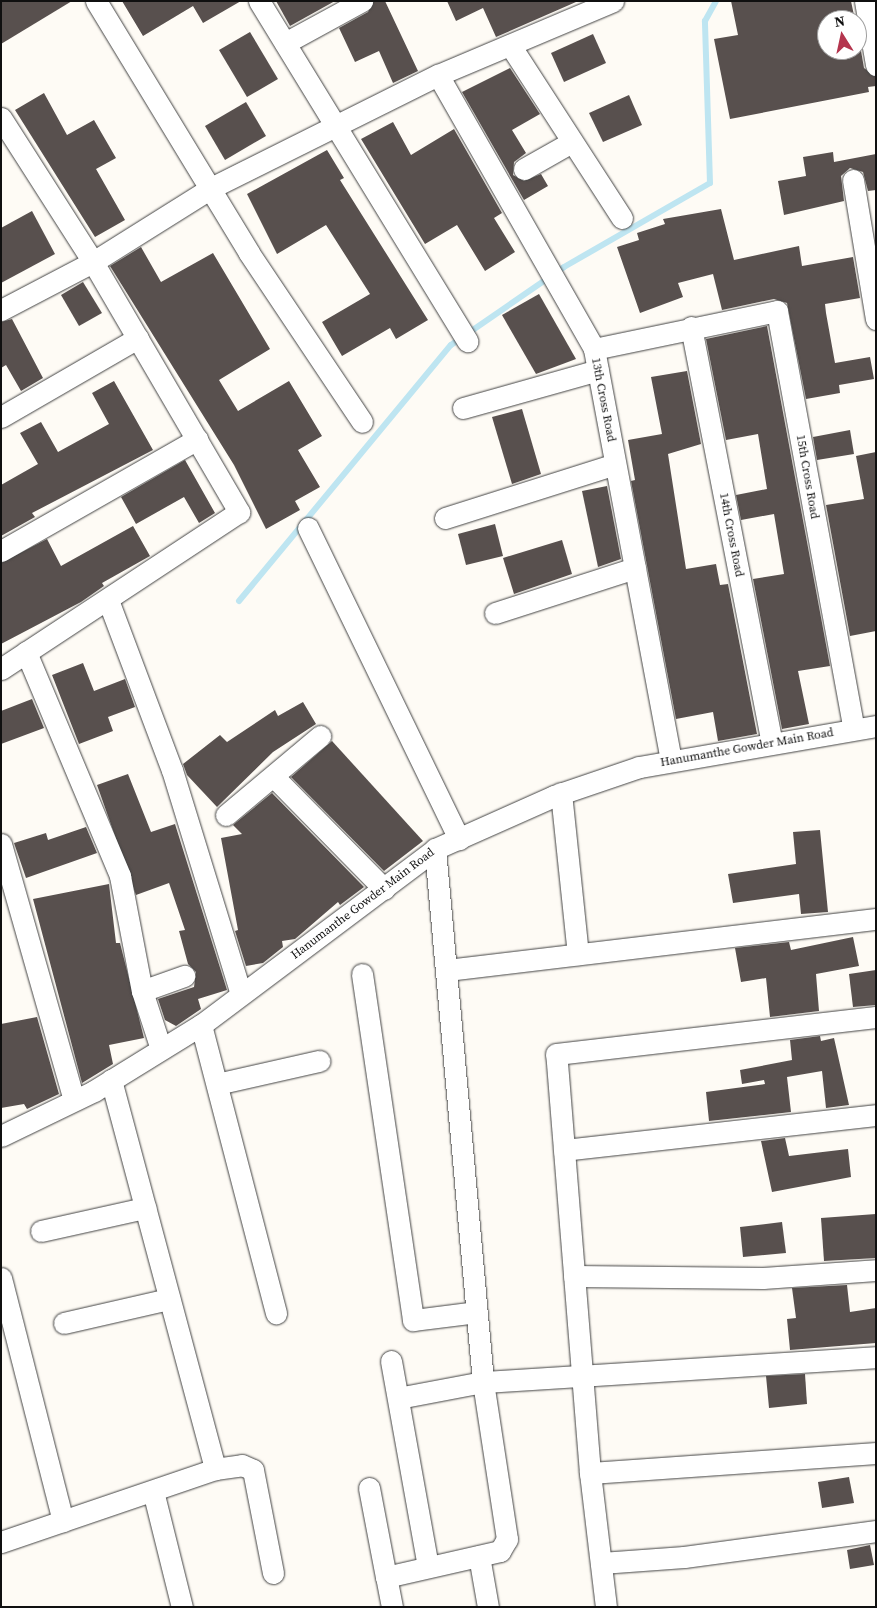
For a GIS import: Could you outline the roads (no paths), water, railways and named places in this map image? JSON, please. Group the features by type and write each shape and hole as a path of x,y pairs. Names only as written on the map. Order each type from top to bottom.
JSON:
{"street":[{"path":"96,1 211,188 362,422"},
{"path":"259,1 467,341"},
{"path":"285,43 362,1"},
{"path":"1,310 94,262 211,188 438,76 613,1"},
{"path":"869,5 876,65"},
{"path":"510,45 570,143 622,218"},
{"name":"13th Cross Road","path":"438,76 596,360 671,761"},
{"path":"1,118 94,262 239,512 1,669"},
{"path":"524,169 570,143"},
{"path":"853,180 876,319"},
{"name":"15th Cross Road","path":"691,328 777,311 854,729"},
{"path":"463,408 691,328"},
{"name":"14th Cross Road","path":"691,328 772,743"},
{"path":"1,417 138,338"},
{"path":"1,551 197,439"},
{"path":"445,518 615,464"},
{"path":"308,528 459,839"},
{"path":"494,613 634,568"},
{"path":"108,600 172,770 241,994"},
{"path":"26,652 120,876 142,992 161,1050"},
{"name":"Hanumanthe Gowder Main Road","path":"1,1136 111,1080 201,1025 435,849 561,793 671,761 876,726"},
{"path":"226,815 274,777 320,736"},
{"path":"274,777 384,889"},
{"path":"561,793 578,954"},
{"path":"1,844 74,1100"},
{"path":"386,1577 500,1551 507,1539 483,1382 435,849"},
{"path":"447,970 876,919"},
{"path":"362,974 412,1320 477,1312"},
{"path":"142,992 184,976"},
{"path":"606,1607 590,1473 556,1054 876,1018"},
{"path":"201,1025 276,1314"},
{"path":"217,1084 319,1061"},
{"path":"111,1080 215,1469"},
{"path":"564,1150 876,1115"},
{"path":"41,1231 145,1208"},
{"path":"574,1276 763,1278 876,1270"},
{"path":"1,1278 63,1521"},
{"path":"64,1323 169,1299"},
{"path":"398,1398 483,1382 876,1357"},
{"path":"391,1361 428,1567"},
{"path":"590,1473 876,1453"},
{"path":"1,1542 215,1469 242,1465 253,1470 273,1573"},
{"path":"369,1488 392,1607"},
{"path":"152,1491 182,1607"},
{"path":"601,1563 684,1557 876,1531"},
{"path":"478,1556 488,1607"}],"waterway":[{"path":"239,601 451,345 564,267 710,183 705,21 716,1"}]}
